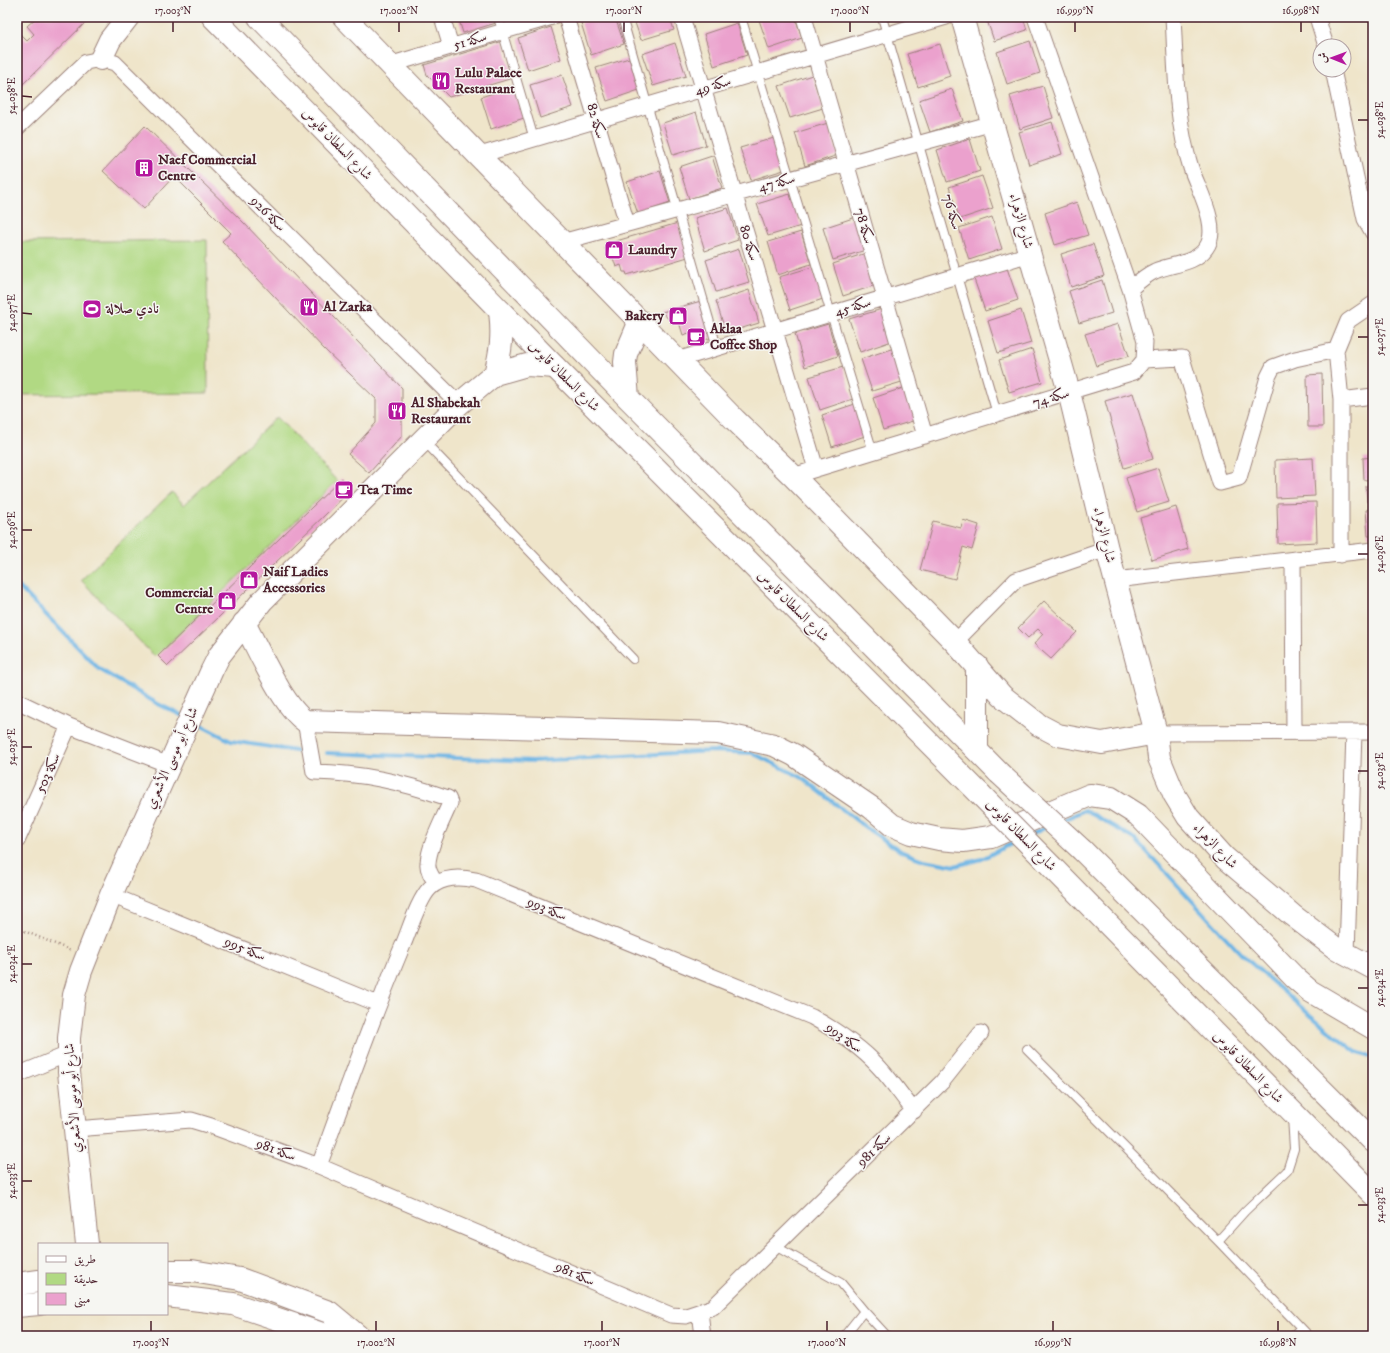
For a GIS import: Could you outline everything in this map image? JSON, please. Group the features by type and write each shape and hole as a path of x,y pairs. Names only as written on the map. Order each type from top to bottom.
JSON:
{"main road":[{"path":"101,59 110,40 128,17"},
{"name":"شارع السلطان قابوس","path":"213,17 555,367 980,794 1373,1194"},
{"name":"شارع السلطان قابوس","path":"259,17 628,398 999,773 1082,850 1373,1141"},
{"path":"344,17 389,65 480,155 676,360 793,476 955,642 1002,696 1039,725 1058,735 1102,743 1156,733"},
{"name":"شارع الزهراء","path":"962,17 1069,392 1107,549 1156,733 1159,758 1174,794 1188,817 1225,858 1292,916 1334,947 1373,968"},
{"path":"494,374 502,350 500,311"},
{"path":"628,398 625,362 626,354 640,321"},
{"name":"شارع أبو موسى الأشعري","path":"87,1243 74,1129 68,1054 74,995 111,895 219,656 262,601 459,404 494,374 527,365 555,367"},
{"path":"244,623 284,697 296,715 305,721 718,733 740,737 774,745 794,755 872,808 892,824 911,833 945,840 963,841 991,837 1090,795 1111,798 1138,814 1295,978 1310,991 1373,1028"},
{"path":"977,666 977,750"},
{"path":"72,1243 83,1206"},
{"path":"83,1206 101,1243"},
{"path":"168,1271 192,1271 240,1279 329,1312 358,1336"},
{"path":"168,1296 233,1304 322,1335"},
{"path":"17,1306 38,1304"}],"street":[{"path":"442,17 451,46"},
{"name":"سكة 51","path":"389,65 552,17"},
{"name":"سكة 82","path":"566,17 627,224"},
{"name":"سكة 80","path":"682,17 816,469"},
{"name":"سكة 78","path":"804,17 925,436"},
{"name":"سكة 49","path":"480,155 946,17"},
{"path":"1035,17 1130,289 1145,342 1144,360 1182,358 1220,483 1239,478 1268,377 1273,367 1295,359 1336,350"},
{"path":"1130,289 1155,271 1194,259 1207,248 1212,239 1208,212 1191,168 1180,127 1177,109 1173,17"},
{"path":"1317,17 1324,38"},
{"path":"17,128 80,67 94,60 101,59"},
{"name":"سكة 926","path":"101,59 108,60 121,67 459,404"},
{"path":"1335,78 1365,219 1373,233"},
{"name":"سكة 47","path":"562,242 992,123"},
{"name":"سكة 45","path":"676,360 1030,254"},
{"path":"1341,555 1341,400 1336,350 1348,321 1373,304"},
{"name":"سكة 74","path":"793,476 1134,372 1144,360"},
{"path":"1341,400 1373,396"},
{"path":"955,642 1016,580 1107,549"},
{"path":"1115,580 1341,555 1373,550"},
{"path":"1293,560 1294,732"},
{"path":"17,701 69,726 172,758"},
{"path":"305,721 314,772 355,773 407,784 448,798 450,803 430,853 428,864 430,874 436,883 422,898 378,1004 319,1166"},
{"name":"سكة 503","path":"17,841 69,726"},
{"path":"1347,954 1354,732"},
{"path":"1156,733 1373,732"},
{"name":"سكة 993","path":"436,883 450,878 460,877 476,880 812,1017 856,1045 879,1067 914,1111"},
{"name":"سكة 995","path":"111,895 378,1004"},
{"name":"سكة 981","path":"74,1129 191,1120 319,1166 671,1315 686,1316 713,1307 914,1111 942,1082 981,1033"},
{"path":"17,1075 68,1054"},
{"path":"322,1335 329,1312"},
{"path":"700,1312 703,1336"}],"lane":[{"path":"498,17 534,139"},
{"path":"622,17 717,347"},
{"path":"740,17 873,452"},
{"name":"سكة 76","path":"882,17 997,414"},
{"path":"423,440 633,659"},
{"path":"1027,1049 1218,1241 1309,1336"},
{"path":"1218,1241 1245,1211 1287,1171 1294,1149 1292,1112"},
{"path":"775,1246 841,1283 864,1311 888,1336"},
{"path":"844,1336 864,1311"},
{"path":"1292,1336 1301,1328"}],"path":[{"path":"17,928 87,957"}],"green space":[{"path":"207,240 208,393 17,395 17,242"},
{"path":"277,417 337,481 155,657 81,580 172,492 184,505"}],"building":[{"path":"37,17 91,17 18,89 17,35 19,33 27,41 34,34 27,26"},
{"path":"458,17 494,17 496,23 463,33"},
{"path":"598,17 615,17 624,44 591,55 581,23"},
{"path":"633,17 670,17 674,30 641,40"},
{"path":"758,17 795,17 802,38 769,49"},
{"path":"986,17 1023,17 1027,30 994,41"},
{"path":"737,23 747,55 714,66 704,34"},
{"path":"551,27 561,59 528,70 518,38"},
{"path":"503,41 513,78 449,97 427,75 424,65"},
{"path":"1030,41 1040,73 1007,84 997,52"},
{"path":"675,43 686,76 653,86 642,54"},
{"path":"940,44 950,76 918,87 907,54"},
{"path":"629,58 639,90 607,101 596,68"},
{"path":"562,75 573,107 540,118 530,85"},
{"path":"812,75 823,108 790,118 779,86"},
{"path":"514,86 524,118 491,129 481,97"},
{"path":"1043,86 1053,118 1020,129 1010,96"},
{"path":"952,89 963,121 930,132 919,100"},
{"path":"696,112 706,145 673,155 663,123"},
{"path":"1052,122 1062,154 1029,165 1019,132"},
{"path":"828,123 838,155 805,166 795,133"},
{"path":"145,126 243,222 402,388 402,436 369,473 348,454 376,423 376,399 324,349 222,241 231,233 174,176 144,209 103,171"},
{"path":"774,138 784,170 751,180 740,148"},
{"path":"970,139 980,171 947,182 937,150"},
{"path":"712,156 722,188 689,199 679,167"},
{"path":"660,171 670,203 638,214 627,182"},
{"path":"982,176 993,208 960,219 949,187"},
{"path":"790,194 801,226 768,236 757,204"},
{"path":"1077,202 1088,235 1055,245 1045,213"},
{"path":"728,208 738,240 705,251 695,218"},
{"path":"856,217 866,250 833,260 823,228"},
{"path":"992,217 1002,249 969,260 959,228"},
{"path":"678,223 688,257 627,275 626,272 623,272 621,265 616,267 613,258 611,259 610,255 607,256 605,248 607,247 606,244"},
{"path":"801,232 811,264 778,275 768,242"},
{"path":"1093,244 1104,276 1071,287 1061,254"},
{"path":"739,249 749,282 716,292 706,260"},
{"path":"866,253 876,285 843,296 833,264"},
{"path":"812,267 823,299 790,310 779,277"},
{"path":"1007,268 1018,300 985,311 974,279"},
{"path":"1102,280 1112,313 1079,323 1069,291"},
{"path":"749,290 759,323 726,333 716,301"},
{"path":"701,301 712,338 692,343 689,333 683,335 679,322 672,323 662,312"},
{"path":"882,309 892,341 860,352 849,319"},
{"path":"1021,310 1031,343 998,353 988,321"},
{"path":"828,324 838,356 805,367 795,334"},
{"path":"1118,324 1129,356 1096,366 1085,334"},
{"path":"894,348 905,381 872,391 861,359"},
{"path":"1032,349 1042,382 1009,392 999,360"},
{"path":"843,367 853,399 820,410 809,377"},
{"path":"1322,374 1323,427 1308,427 1307,375"},
{"path":"906,387 916,420 883,430 873,398"},
{"path":"1133,393 1153,459 1124,468 1105,401"},
{"path":"855,404 865,436 832,447 822,415"},
{"path":"1373,457 1373,479 1364,480 1363,458"},
{"path":"1313,458 1315,496 1276,498 1275,460"},
{"path":"1158,468 1169,502 1137,512 1126,478"},
{"path":"342,478 352,489 168,666 158,656"},
{"path":"1373,485 1373,501 1367,502 1366,486"},
{"path":"1316,502 1317,542 1278,544 1277,503"},
{"path":"1176,507 1188,549 1152,560 1140,518"},
{"path":"1373,509 1373,536 1368,536 1366,510"},
{"path":"963,520 979,525 972,550 963,547 955,579 920,570 933,521 961,528"},
{"path":"1044,601 1077,632 1051,659 1034,644 1043,634 1038,629 1028,638 1018,628"}],"waterway":[{"path":"17,585 99,669 158,704 185,717"},
{"path":"196,723 231,741 296,751"},
{"path":"327,753 533,761 713,751 752,753 801,777 865,827 902,852 924,860 955,866 982,859 1016,841"},
{"path":"1061,821 1085,810 1135,839 1242,955 1310,1015 1356,1052 1373,1058"},
{"path":"1030,835 1047,827"}],"place":[{"name":"Lulu Palace Restaurant","path":"441,81"},
{"name":"Naef Commercial Centre","path":"144,168"},
{"name":"Laundry","path":"614,250"},
{"name":"Al Zarka","path":"309,307"},
{"name":"نادي صلالة","path":"92,309"},
{"name":"Bakery","path":"678,316"},
{"name":"Aklaa Coffee Shop","path":"696,337"},
{"name":"Al Shabekah Restaurant","path":"397,411"},
{"name":"Tea Time","path":"344,490"},
{"name":"Naif Ladies Accessories","path":"249,580"},
{"name":"Commercial Centre","path":"227,601"}]}
